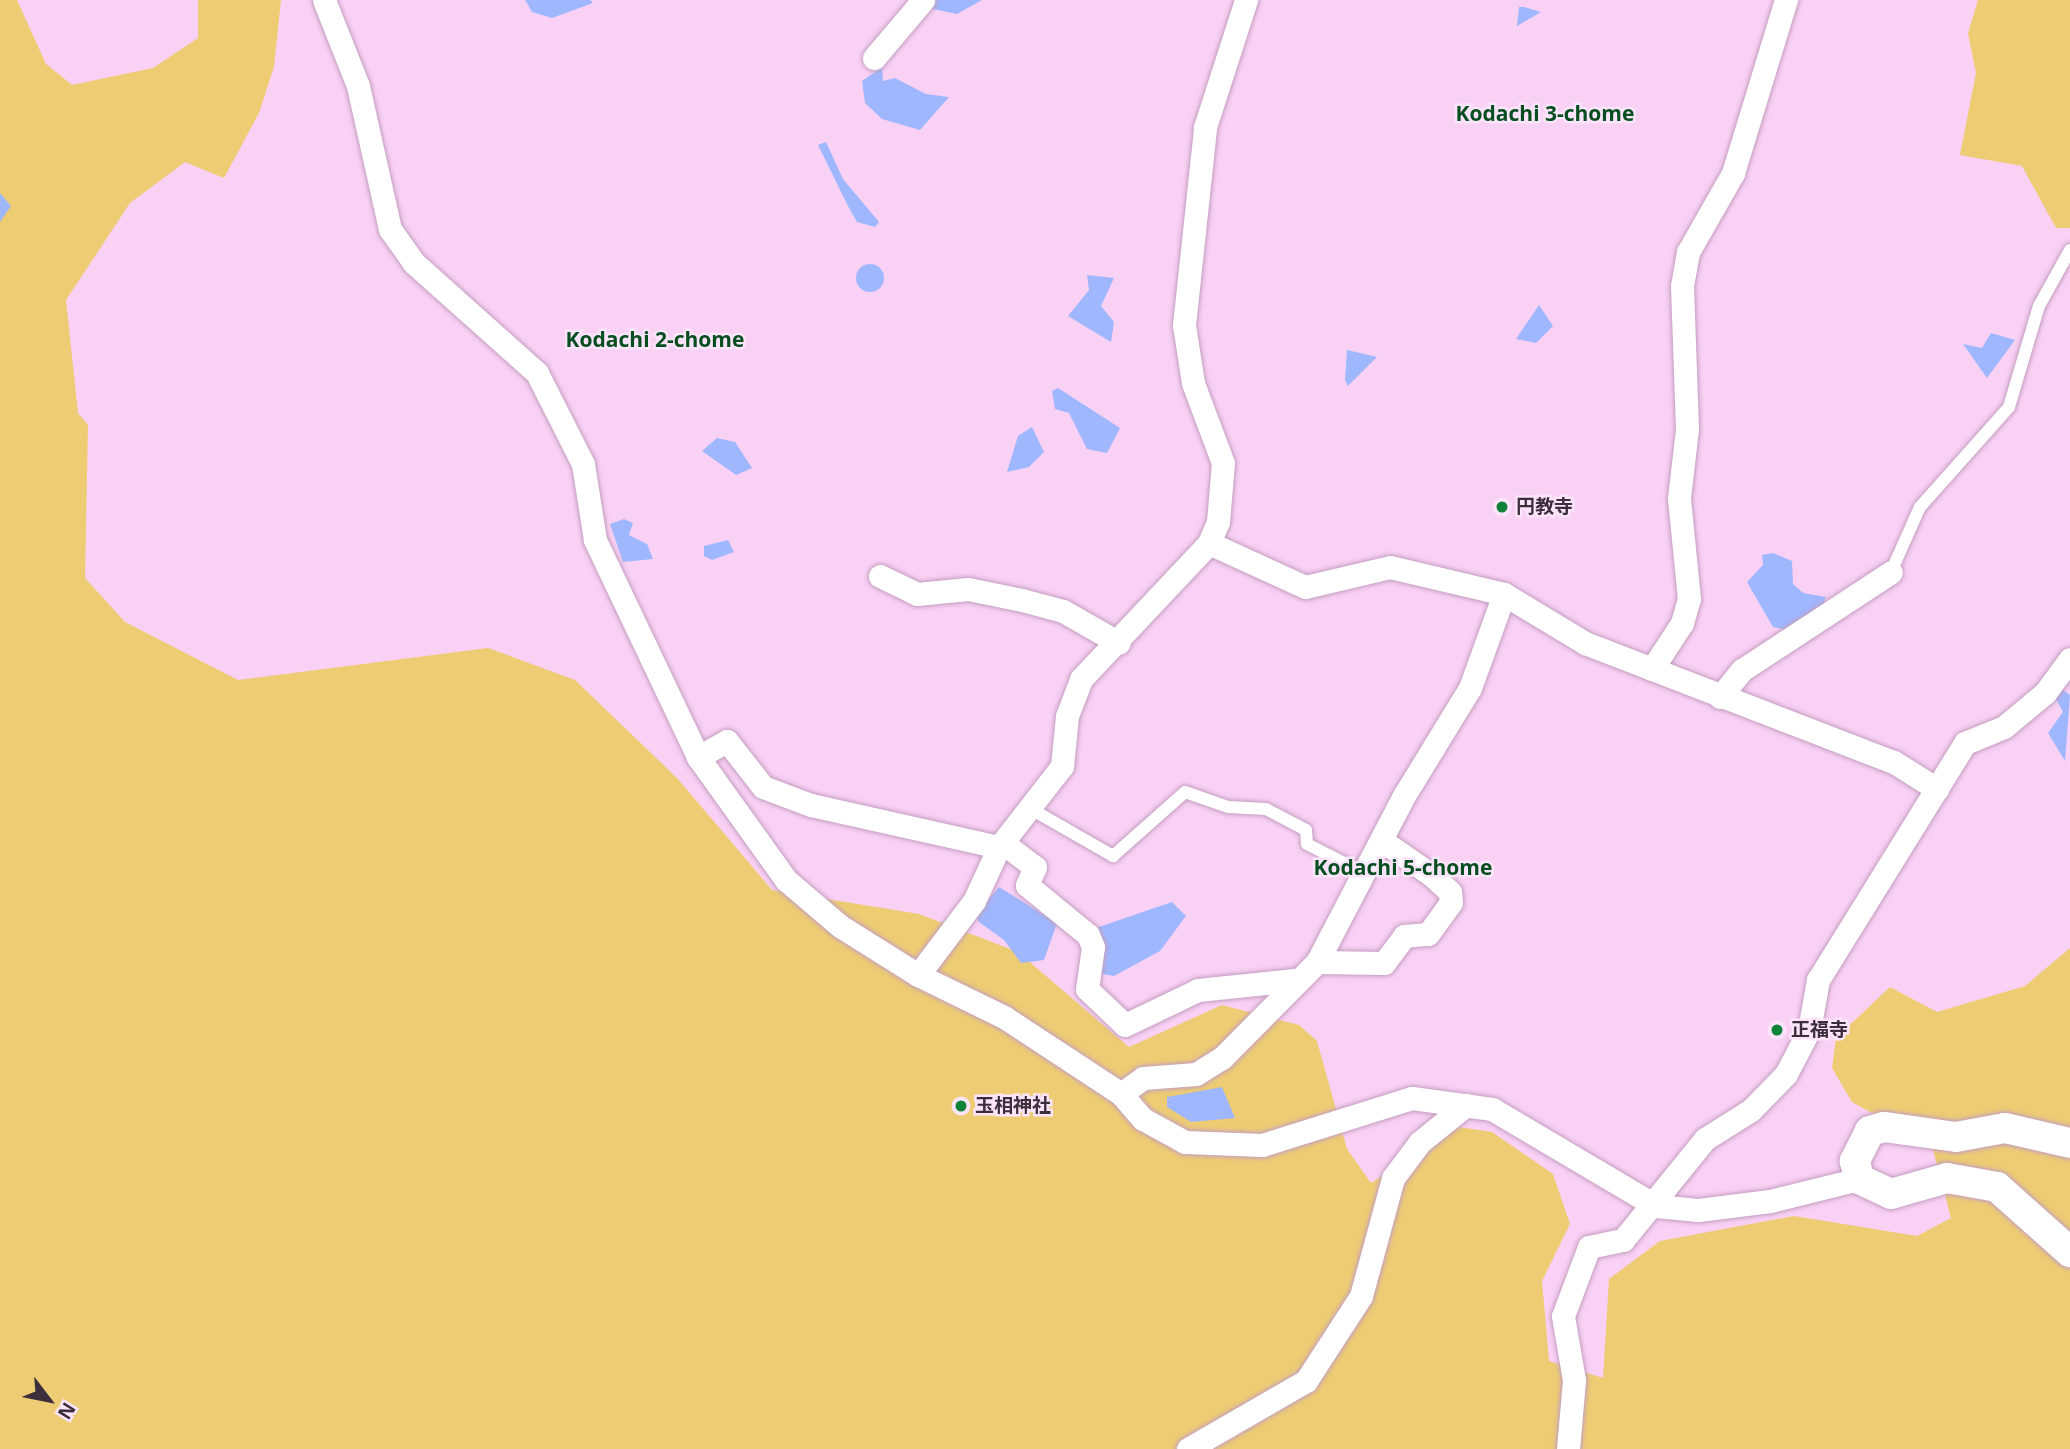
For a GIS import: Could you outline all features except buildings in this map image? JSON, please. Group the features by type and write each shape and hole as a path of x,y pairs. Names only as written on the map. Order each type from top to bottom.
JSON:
{"street":[{"path":"324,0 358,86 390,229 414,263 537,373 583,464 595,540 698,757 786,880 840,926 918,975 1004,1017 1121,1094 1143,1119 1185,1142 1222,1149 1262,1145 1412,1098 1492,1109 1656,1206 1698,1210 1770,1201 1860,1179 1891,1194 1947,1178 1997,1187 2070,1252"},
{"path":"874,58 923,0"},
{"path":"918,975 974,901 1001,845 1062,766 1067,716 1081,679 1119,643 1164,584 1209,543 1218,522 1223,463 1193,383 1184,325 1205,127 1246,0"},
{"path":"1652,669 1682,623 1689,599 1679,498 1687,429 1682,286 1688,252 1733,173 1786,0"},
{"path":"1209,543 1305,587 1390,567 1504,594 1585,643 1894,762 1937,789"},
{"path":"1720,697 1742,670 1891,572"},
{"path":"880,576 917,594 968,589 1063,611 1119,643"},
{"path":"1121,1094 1143,1078 1196,1074 1222,1058 1294,980 1317,962 1381,840 1470,688 1504,594"},
{"path":"1568,1449 1574,1380 1563,1316 1574,1277 1589,1247 1623,1240 1656,1206 1705,1139 1751,1110 1786,1074 1810,1030 1818,980 1965,743 2004,727 2045,693 2070,659"},
{"path":"698,757 727,741 763,787 811,805 1001,845 1035,867 1027,886 1088,935 1093,947 1087,989 1125,1025 1198,990 1294,980"},
{"path":"1317,962 1384,963 1404,936 1428,934 1451,902 1450,891 1381,840"},
{"path":"1188,1449 1306,1381 1361,1296 1393,1178 1420,1142 1466,1105"},
{"path":"1860,1179 1859,1146 1870,1131 1884,1127 1956,1137 2005,1128 2070,1143"}],"lane":[{"path":"1891,572 1920,507 2009,407 2039,306 2070,250"},
{"path":"1031,809 1113,856 1185,793 1228,807 1266,809 1306,830 1307,844 1364,873"}],"shaded area":[{"path":"0,0 17,0 46,64 72,85 153,68 198,38 198,0 281,0 274,67 259,113 224,178 185,162 130,203 66,300 78,413 88,425 85,578 125,622 238,680 488,648 575,680 677,778 772,890 919,914 1018,952 1129,1047 1222,1005 1299,1025 1317,1041 1347,1149 1371,1183 1459,1127 1492,1132 1553,1174 1570,1224 1542,1281 1549,1361 1603,1378 1609,1279 1660,1241 1794,1216 1917,1236 1951,1218 1932,1146 1852,1102 1832,1068 1836,1038 1890,987 1937,1012 2025,986 2070,948 2070,1449 0,1449"},
{"path":"1978,0 2070,0 2070,228 2056,228 2022,166 1960,155 1976,73 1968,33"}],"water":[{"path":"525,0 590,0 593,3 552,18 532,12"},
{"path":"928,0 982,0 957,14 928,8"},
{"path":"1519,7 1524,7 1541,12 1517,26"},
{"path":"882,67 883,81 895,78 926,94 949,97 920,130 882,119 865,103 862,81"},
{"path":"826,142 843,179 879,222 875,227 857,222 818,145"},
{"path":"0,193 11,206 0,222"},
{"path":"870,264 880,268 884,278 880,288 870,292 860,288 856,278 860,268"},
{"path":"1087,275 1114,278 1101,306 1114,322 1111,342 1068,316 1089,290"},
{"path":"1539,305 1553,326 1536,343 1516,339"},
{"path":"1991,333 2015,340 1987,378 1963,344 1982,348"},
{"path":"1347,350 1377,357 1348,386 1345,380"},
{"path":"1058,388 1120,428 1107,453 1087,449 1069,413 1055,409 1052,391"},
{"path":"1032,427 1044,452 1029,467 1007,472 1018,436"},
{"path":"717,438 735,442 752,468 736,475 702,451"},
{"path":"624,519 633,523 629,535 647,544 653,559 623,562 610,524"},
{"path":"728,540 734,552 712,560 704,556 704,546"},
{"path":"1773,553 1792,561 1793,584 1803,593 1826,597 1822,609 1787,630 1773,627 1747,582 1763,565 1762,555"},
{"path":"2062,689 2070,695 2065,761 2048,733 2063,712 2056,699"},
{"path":"999,887 1057,923 1044,960 1021,963 1004,940 979,922 975,915"},
{"path":"1172,902 1186,916 1160,951 1114,976 1098,973 1093,929"},
{"path":"1222,1087 1235,1118 1191,1122 1167,1107 1167,1097"}],"place":[{"name":"円教寺","path":"1502,507"},
{"name":"正福寺","path":"1777,1030"},
{"name":"玉相神社","path":"961,1106"}],"district":[{"name":"Kodachi 3-chome","path":"1545,113"},
{"name":"Kodachi 2-chome","path":"655,339"},
{"name":"Kodachi 5-chome","path":"1403,867"}]}
